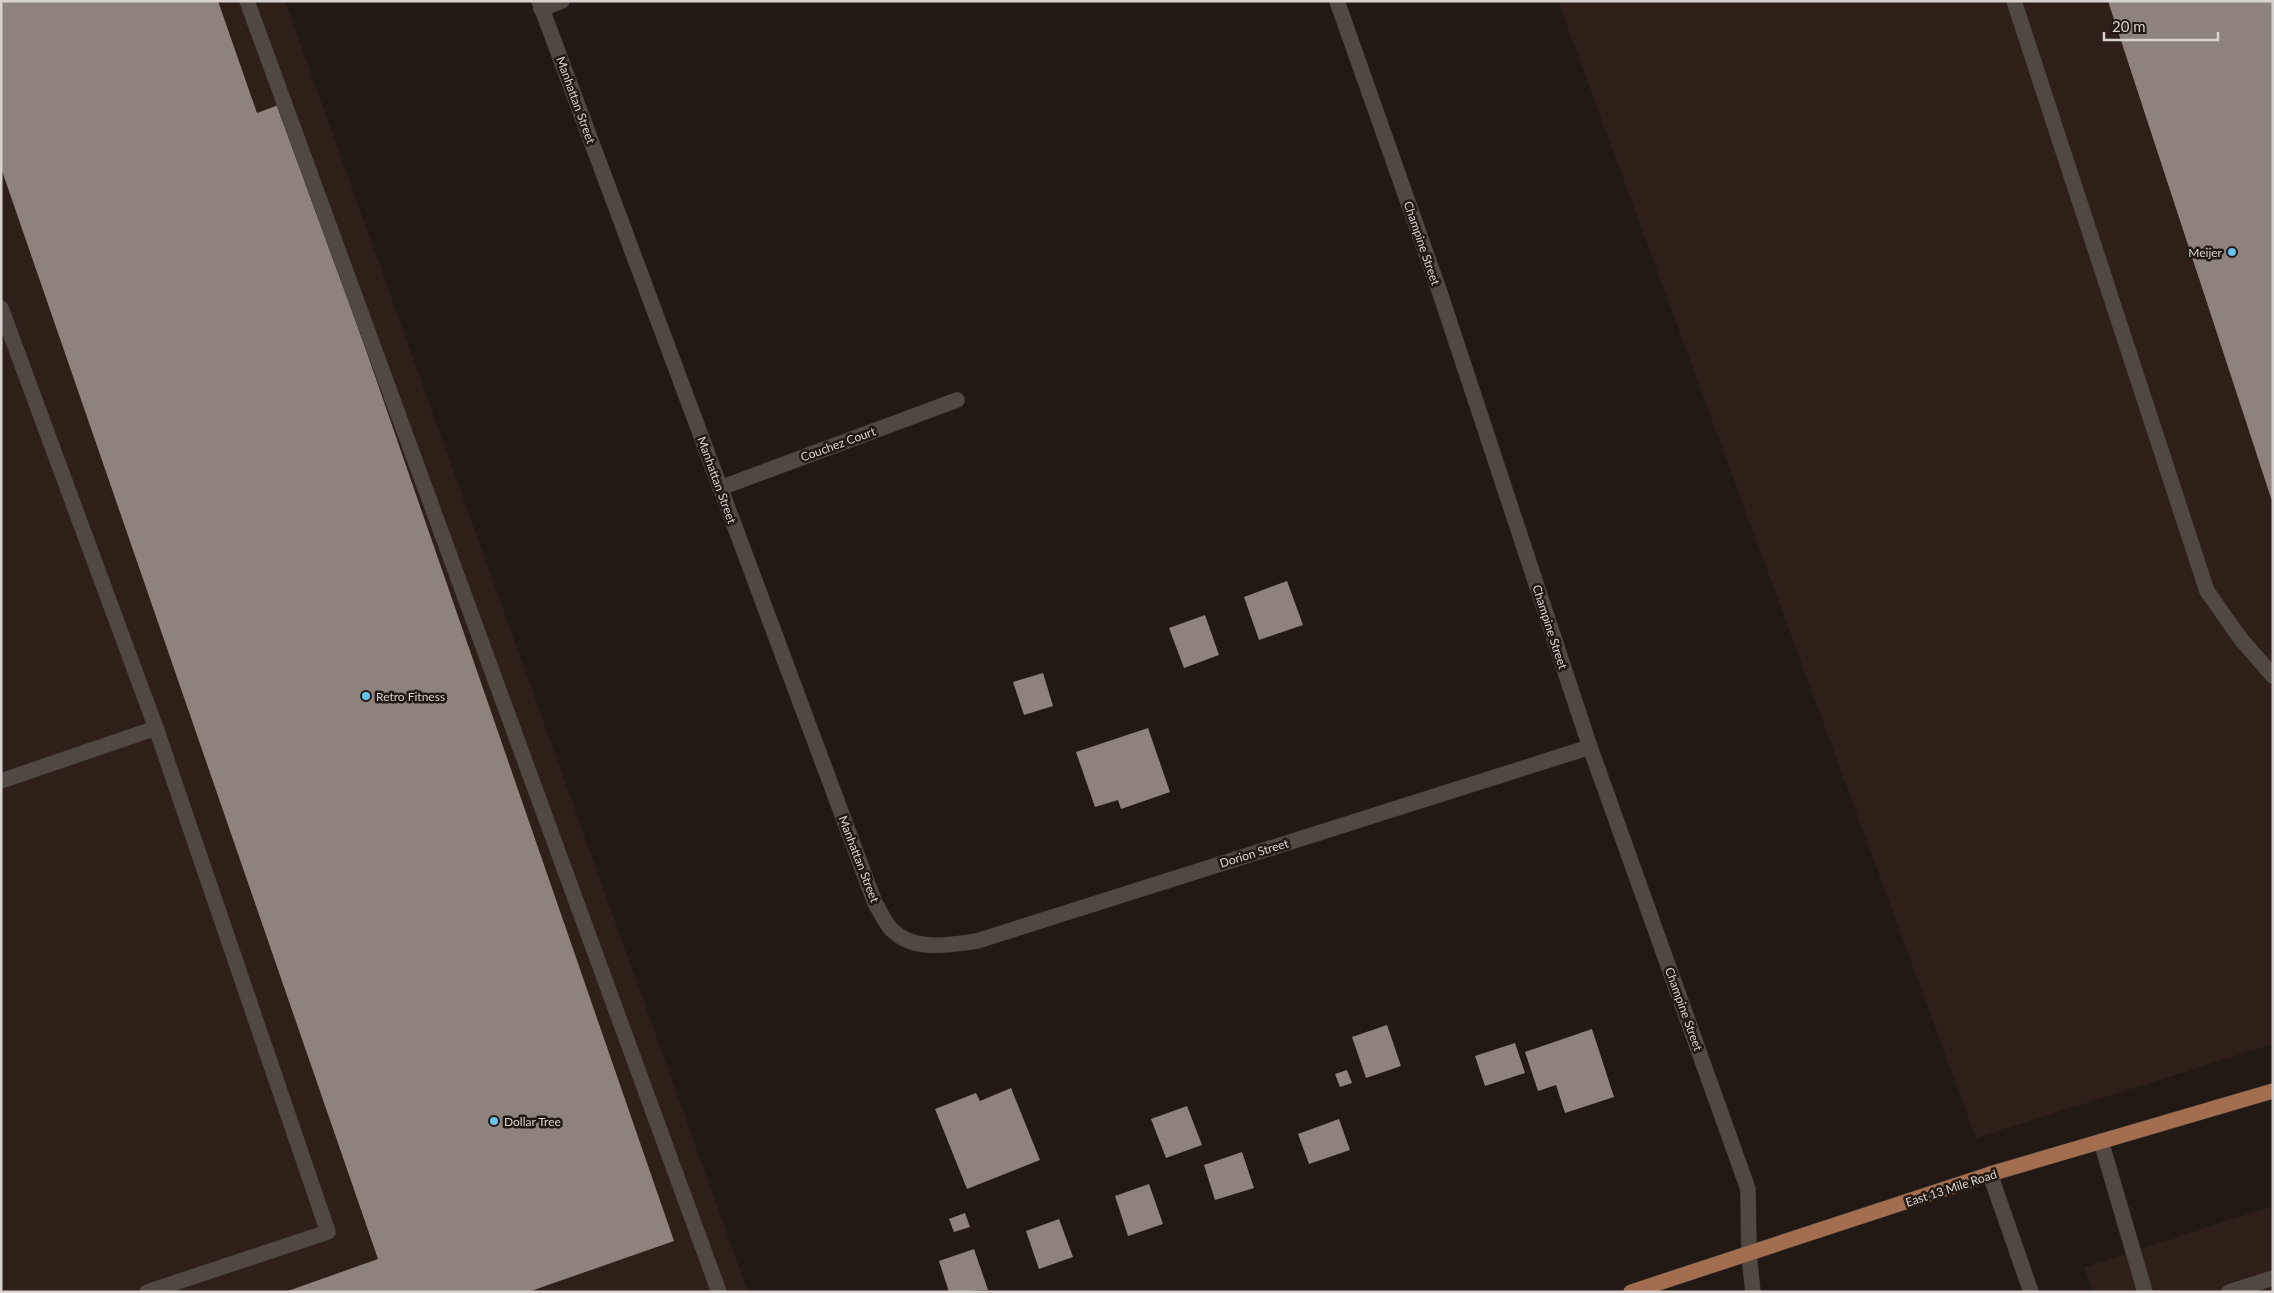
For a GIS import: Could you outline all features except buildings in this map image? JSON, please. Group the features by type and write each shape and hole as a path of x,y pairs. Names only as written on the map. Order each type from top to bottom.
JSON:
{"main road":[{"name":"East 13 Mile Road","path":"1631,1292 1990,1174 2273,1091"}],"street":[{"path":"247,1 719,1292"},
{"path":"540,5 562,1"},
{"name":"Champine Street","path":"1337,1 1439,290 1590,748 1748,1189 1749,1254 1753,1292"},
{"path":"2014,1 2207,591 2240,638 2273,676"},
{"name":"Manhattan Street","path":"540,5 875,903 892,930 916,944"},
{"path":"1,308 156,728 328,1232 147,1292"},
{"name":"Couchez Court","path":"720,488 957,400"},
{"path":"1,781 156,728"},
{"name":"Dorion Street","path":"916,944 951,945 977,941 1590,748"},
{"path":"2101,1142 2145,1292"},
{"path":"1990,1174 2031,1292"},
{"path":"2230,1292 2273,1278"}],"shaded area":[{"path":"1,1 285,1 748,1292 1,1292"},
{"path":"1558,1 2273,1 2273,1044 1976,1138"},
{"path":"2273,1206 2273,1292 2093,1292 2084,1267"}],"place":[{"name":"Meijer","path":"2232,252"},
{"name":"Retro Fitness","path":"366,696"},
{"name":"Dollar Tree","path":"494,1121"}]}
